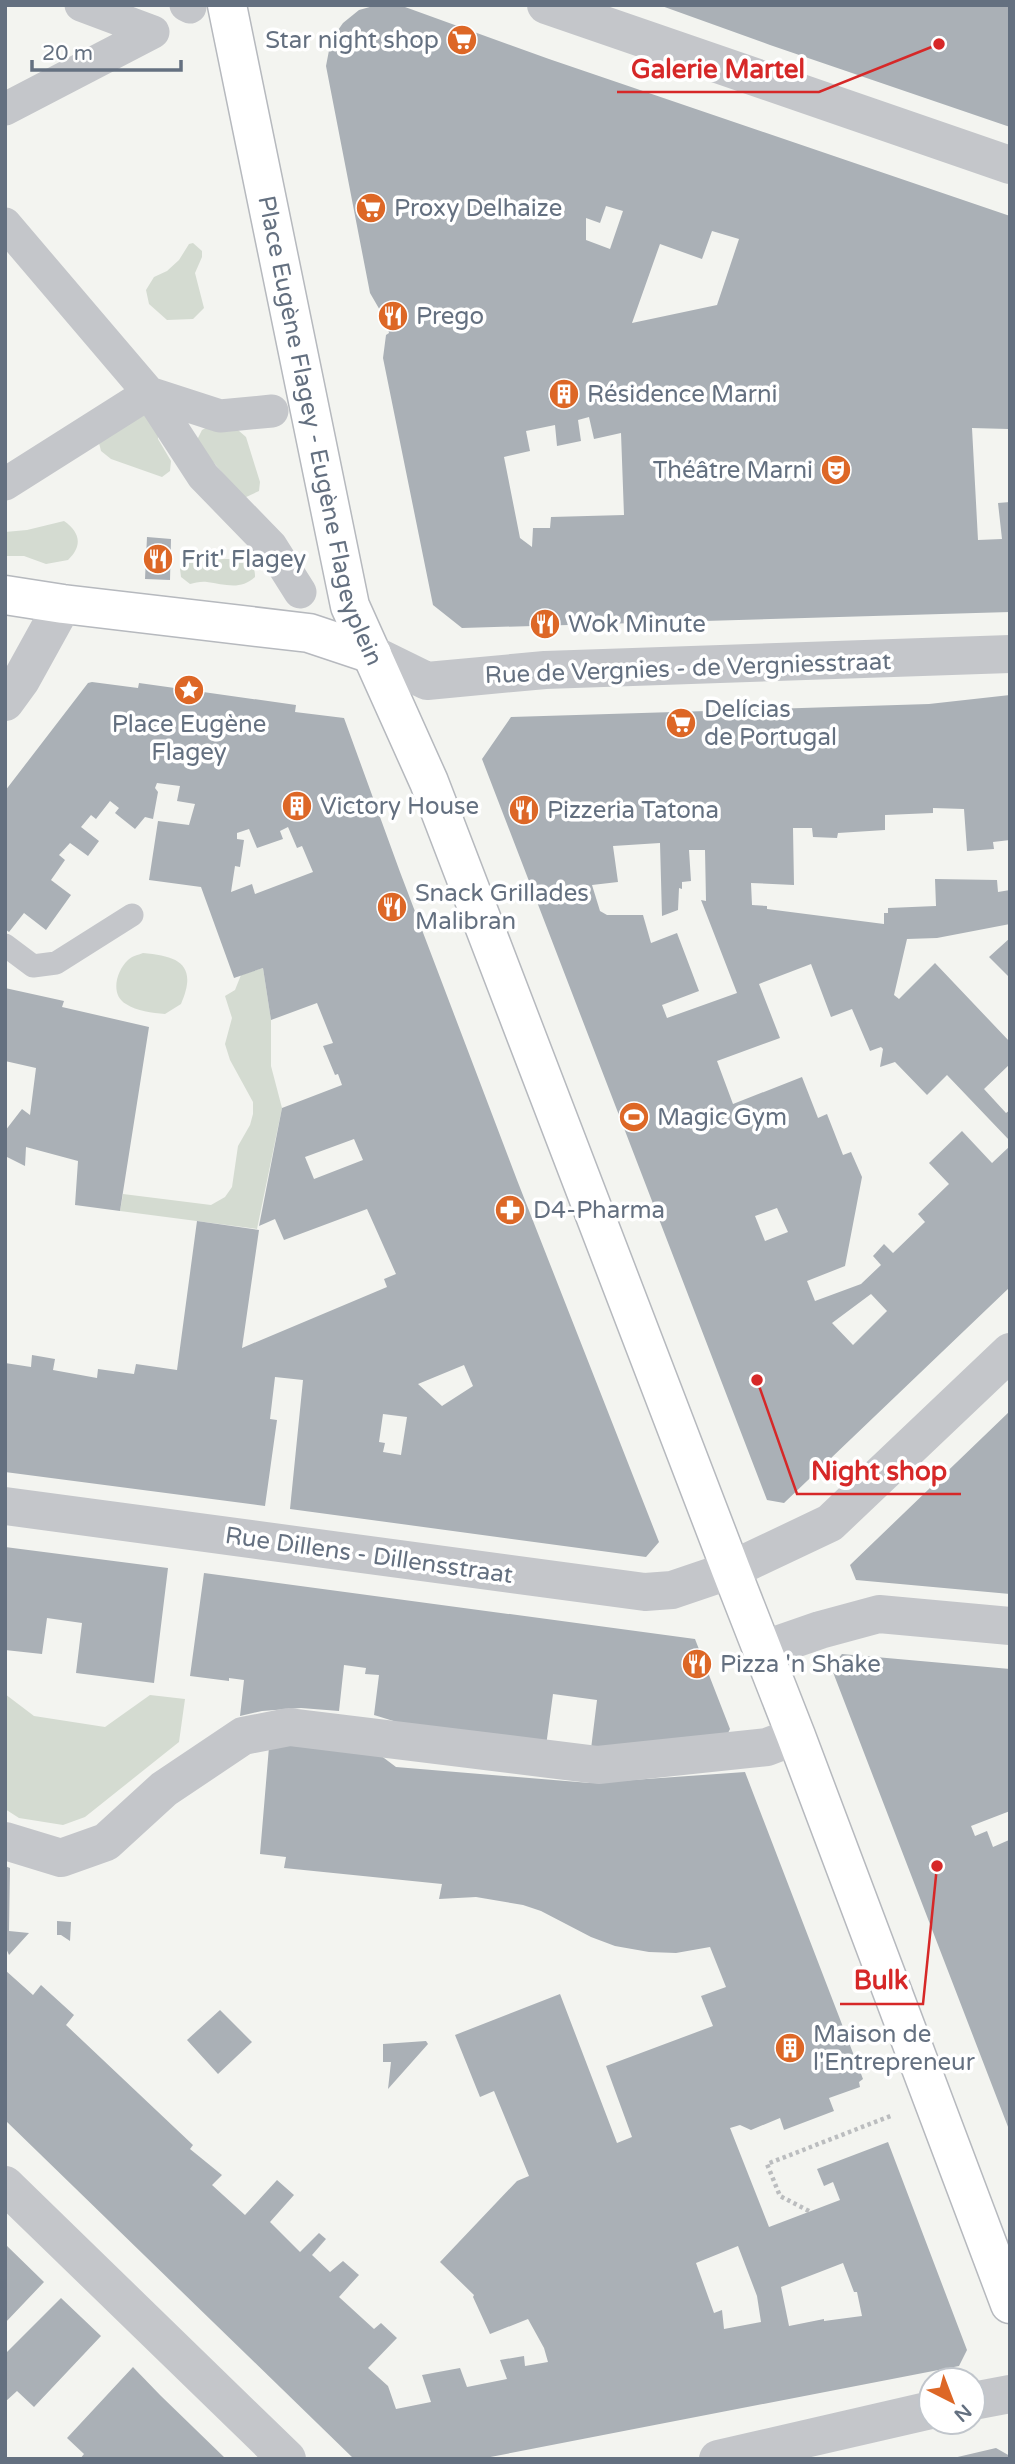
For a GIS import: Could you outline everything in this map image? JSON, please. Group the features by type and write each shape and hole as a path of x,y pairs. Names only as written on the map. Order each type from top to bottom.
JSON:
{"main road":[{"name":"Place Eugène Flagey - Eugène Flageyplein","path":"201,6 350,606 372,654"},
{"name":"Place Eugène Flagey - Eugène Flageyplein","path":"5,595 309,633 372,654"},
{"path":"372,654 429,782 796,1735 1010,2304"}],"street":[{"path":"81,5 154,19"},
{"path":"546,5 1010,165"},
{"path":"5,109 154,19"},
{"path":"5,224 149,393 203,476 271,546 300,592"},
{"path":"149,393 220,416 272,411"},
{"path":"5,484 149,393"},
{"path":"5,702 21,680 63,604"},
{"name":"Rue de Vergnies - de Vergniesstraat","path":"372,654 427,681 545,670 1010,654"},
{"name":"Rue Dillens - Dillensstraat","path":"5,1506 645,1592 672,1590 731,1570 830,1523 1010,1352"},
{"path":"762,1650 879,1614 1010,1626"},
{"path":"5,1841 61,1858 106,1842 164,1789 243,1735 289,1727 597,1765 767,1748 796,1735"},
{"path":"5,2185 287,2459"},
{"path":"987,2398 1010,2394"},
{"path":"718,2459 917,2413"}],"lane":[{"path":"5,945 33,966 56,964 132,915"}],"path":[{"path":"809,2211 780,2196 767,2164 933,2099"}],"shaded area":[{"path":"193,243 202,251 195,273 204,308 193,319 167,320 149,304 146,290 154,277 167,271 179,260 189,244"},
{"path":"142,414 158,424 158,439 171,461 170,471 162,477 111,459 101,451 99,443"},
{"path":"213,424 231,424 246,437 260,482 259,491 244,498 196,442 202,430"},
{"path":"64,521 78,539 76,550 68,560 46,564 24,556 5,556 5,532"},
{"path":"223,559 249,563 253,566 255,577 244,584 232,586 205,582 190,584 181,577 180,569 185,563"},
{"path":"143,953 175,960 186,972 186,991 181,1004 165,1014 135,1008 126,1004 118,995 116,983 120,970 130,959"},
{"path":"263,968 271,1020 271,1066 282,1108 257,1229 120,1211 123,1194 211,1205 225,1197 232,1187 238,1146 250,1125 253,1102 230,1060 225,1044 232,1018 225,996 235,990 241,975"},
{"path":"5,1694 34,1716 105,1727 150,1695 185,1699 179,1742 85,1817 63,1825 19,1818 5,1809"}],"building":[{"path":"377,5 405,7 549,59 1010,216 1010,423 1008,429 972,428 978,540 1002,539 998,503 1010,502 1010,612 462,628 433,605 383,358 386,335 389,333 385,313 381,312 370,293 326,66 331,40 343,23 359,10","holes":["606,206 623,211 610,249 586,240 586,218 600,223","712,231 739,239 717,305 632,323 660,244 702,259","589,417 594,439 621,433 624,515 551,517 550,528 533,528 532,547 520,538 504,457 530,451 526,431 555,425 557,446 581,441 578,420"]},
{"path":"659,5 1010,5 1010,127 770,45"},
{"name":"Frit' Flagey","path":"147,537 171,539 170,580 145,579"},
{"path":"88,683 138,688 139,683 296,705 295,712 344,718 517,1180 659,1542 646,1557 290,1509 303,1380 275,1377 270,1419 277,1420 265,1506 5,1472 5,1363 31,1367 32,1355 55,1359 53,1370 97,1378 98,1369 134,1374 136,1364 177,1370 197,1221 259,1230 242,1348 387,1287 384,1279 396,1274 367,1209 284,1240 275,1219 259,1226 282,1108 342,1085 323,1046 333,1043 317,1003 271,1020 263,968 234,978 201,887 149,880 158,821 189,825 195,804 177,801 180,786 157,783 153,819 145,817 135,829 115,813 119,808 110,801 96,819 91,815 81,827 99,841 88,856 70,843 59,855 65,860 51,880 71,895 46,930 24,913 9,932 5,929 5,791","holes":["288,827 297,848 302,846 313,872 255,894 252,884 231,892 235,866 240,867 244,840 237,839 237,833 249,829 257,848 283,839 280,831","354,1139 363,1160 314,1179 305,1157","464,1365 473,1386 442,1406 418,1384","383,1414 407,1417 401,1455 383,1452 385,1443 379,1442"]},
{"path":"1010,695 1010,840 993,842 994,849 967,851 964,809 933,808 933,813 885,815 885,830 838,833 837,838 813,837 812,828 793,828 794,885 751,883 752,905 884,924 884,913 888,913 888,908 936,906 935,879 997,880 998,892 1010,890 1010,924 937,938 907,939 894,995 899,999 935,963 1010,1042 1010,1064 984,1089 1006,1113 1010,1110 1010,1141 947,1075 927,1095 895,1062 880,1067 883,1049 881,1047 870,1051 852,1009 831,1017 811,964 759,984 780,1038 717,1061 733,1104 802,1077 818,1118 827,1114 843,1155 851,1152 862,1177 845,1266 807,1281 815,1301 861,1284 881,1265 873,1256 884,1244 893,1253 925,1222 918,1214 949,1184 929,1163 962,1131 992,1163 1010,1146 1010,1287 784,1503 767,1500 482,759 511,717 929,704","holes":["660,843 662,916 678,910 679,888 682,889 682,882 691,881 689,850 705,850 706,901 701,900 737,993 667,1018 662,1005 699,991 677,933 651,943 643,915 607,915 600,911 592,885 618,882 613,846","777,1208 788,1232 765,1241 755,1216","871,1294 887,1311 853,1345 832,1323"]},
{"path":"1010,938 1010,978 989,957"},
{"path":"5,988 64,1001 62,1007 149,1027 120,1211 75,1205 78,1161 26,1147 25,1166 5,1156 5,1131 22,1109 30,1115 36,1068 5,1061"},
{"path":"1010,1411 1010,1594 856,1580 850,1565"},
{"path":"5,1547 168,1568 154,1683 76,1673 82,1623 47,1618 42,1654 5,1650"},
{"path":"204,1573 695,1639 730,1729 726,1737 591,1749 597,1700 553,1694 546,1746 413,1727 374,1715 379,1675 365,1674 366,1668 344,1665 339,1711 301,1708 240,1716 244,1680 229,1678 229,1681 190,1676"},
{"path":"842,1654 1010,1669 1010,1811 971,1826 975,1836 987,1831 993,1847 1009,1840 1010,1842 1010,2132 831,1667"},
{"path":"301,1740 368,1746 396,1767 590,1783 745,1772 863,2079 859,2082 860,2087 829,2098 834,2111 784,2130 780,2118 751,2130 740,2125 730,2128 769,2227 840,2200 833,2182 824,2186 817,2169 888,2142 967,2350 959,2366 917,2366 917,2374 480,2459 354,2459 5,2120 5,1970 33,1995 41,1985 74,2015 66,2025 193,2145 190,2149 222,2175 212,2185 245,2215 277,2180 294,2195 270,2222 300,2252 319,2233 326,2239 312,2255 330,2272 343,2261 359,2275 339,2297 374,2329 381,2323 397,2338 368,2368 388,2386 396,2409 431,2402 422,2375 460,2368 467,2387 507,2379 500,2360 524,2356 525,2366 548,2362 544,2348 528,2319 490,2334 474,2295 440,2262 517,2181 529,2176 494,2091 480,2097 455,2035 560,1994 617,2143 632,2137 606,2066 713,2026 701,1996 726,1987 710,1947 676,1953 615,1946 523,1905 476,1897 439,1899 442,1884 284,1868 286,1857 260,1854 269,1747","holes":["738,2246 757,2296 761,2322 724,2329 722,2310 714,2313 696,2263","843,2263 854,2292 857,2292 862,2316 824,2319 789,2326 781,2287"]},
{"path":"5,1866 10,1868 9,1931 29,1933 9,1955 5,1946"},
{"path":"57,1921 71,1922 70,1941 57,1935"},
{"path":"220,2010 252,2042 218,2074 187,2040"},
{"path":"426,2041 428,2044 388,2089 391,2062 383,2062 383,2044"},
{"path":"5,2244 44,2282 5,2323"},
{"path":"61,2298 101,2336 34,2407 17,2391 5,2402 5,2354"},
{"path":"133,2367 226,2459 80,2459 84,2454 67,2438"},
{"path":"996,2448 1010,2456 1010,2459 949,2459"}],"place":[{"name":"Star night shop","path":"462,40"},
{"name":"Galerie Martel","path":"939,44"},
{"name":"Proxy Delhaize","path":"371,208"},
{"name":"Prego","path":"393,316"},
{"name":"Résidence Marni","path":"564,394"},
{"name":"Théâtre Marni","path":"836,470"},
{"name":"Frit' Flagey","path":"158,559"},
{"name":"Wok Minute","path":"545,624"},
{"name":"Place Eugène Flagey","path":"189,690"},
{"name":"Delícias de Portugal","path":"681,723"},
{"name":"Victory House","path":"297,806"},
{"name":"Pizzeria Tatona","path":"524,810"},
{"name":"Snack Grillades Malibran","path":"392,907"},
{"name":"Magic Gym","path":"634,1117"},
{"name":"D4-Pharma","path":"510,1210"},
{"name":"Night shop","path":"757,1380"},
{"name":"Pizza 'n Shake","path":"697,1664"},
{"name":"Bulk","path":"937,1866"},
{"name":"Maison de l'Entrepreneur","path":"790,2048"}]}
